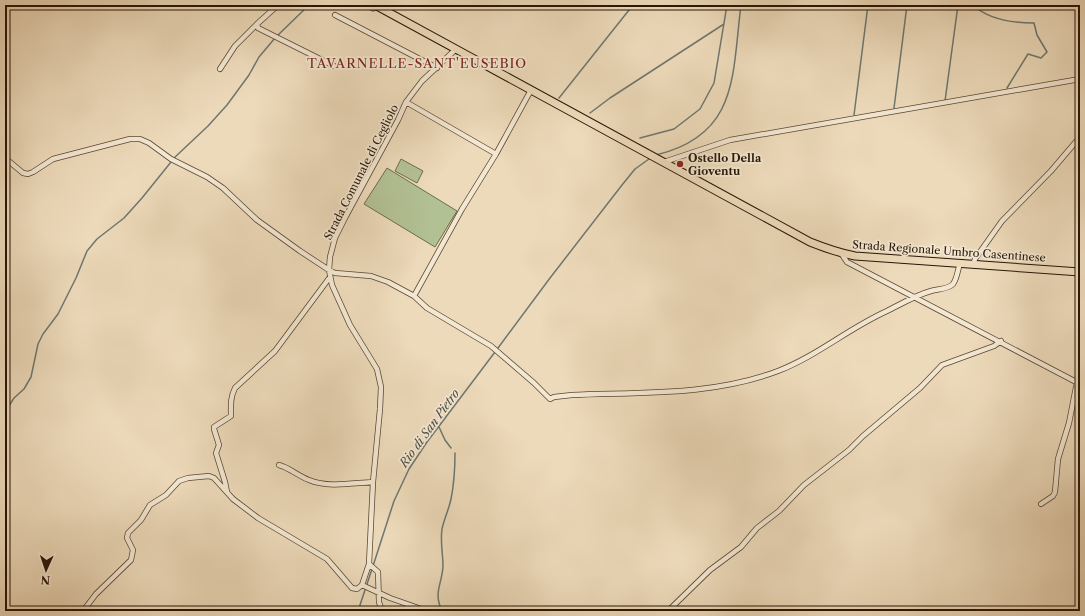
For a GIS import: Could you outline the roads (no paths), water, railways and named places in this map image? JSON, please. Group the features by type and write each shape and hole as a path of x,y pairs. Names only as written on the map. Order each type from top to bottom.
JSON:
{"main road":[{"name":"Strada Regionale Umbro Casentinese","path":"376,5 810,242 841,253 855,256 1080,272"}],"street":[{"path":"220,69 235,46 278,5"},
{"path":"335,15 437,68"},
{"path":"257,24 258,28 334,66"},
{"name":"Strada Comunale di Cegliolo","path":"362,584 369,564 373,482 381,387 377,369 350,325 332,285 329,270 330,257 335,238 359,190 398,120 406,102 422,81 456,49"},
{"path":"664,162 730,140 1080,79"},
{"path":"414,296 462,209 496,154 531,90"},
{"path":"406,102 496,154"},
{"path":"973,264 1002,221 1051,171 1080,137"},
{"path":"5,158 23,172 28,174 53,159 130,139 140,139 149,143 171,159 207,177 228,193 257,220 329,270 335,273 371,276 388,282 414,296 427,308 491,346 534,383 550,399 554,397 572,395 698,390 736,384 779,370 820,350 873,317 929,291 949,287 955,282 960,263"},
{"path":"841,253 847,262 1079,383 1058,459 1055,492 1053,496 1041,504"},
{"path":"226,492 225,482 216,453 219,445 214,427 231,416 230,404 235,388 275,351 330,277"},
{"path":"668,611 710,570 741,547 757,528 768,518 780,511 804,485 849,450 863,436 920,388 942,365 994,346 1001,341"},
{"path":"279,465 287,467 310,481 320,483 373,482"},
{"path":"83,611 96,594 131,560 133,550 127,538 128,533 141,520 150,505 166,495 179,481 188,478 209,476 214,478 233,499 258,518 327,559 352,588 357,589 362,584 378,593 427,611"},
{"path":"369,564 378,572 378,593 382,611"}],"waterway":[{"path":"277,36 309,5"},
{"path":"360,5 373,11 378,9"},
{"path":"559,98 633,5"},
{"path":"640,138 674,129 700,109 714,83 727,5"},
{"name":"Rio di San Pietro","path":"656,155 683,146 703,133 717,117 726,99 732,78 741,5"},
{"path":"854,115 868,5"},
{"path":"894,108 907,5"},
{"path":"945,101 958,5"},
{"path":"973,5 986,14 1002,20 1034,23 1037,35 1047,52 1041,58 1028,54 1007,88"},
{"path":"590,113 610,98 724,24"},
{"path":"174,158 208,126 227,105 249,75 259,57 275,38"},
{"name":"Rio di San Pietro","path":"498,348 622,185 635,169 649,159"},
{"path":"5,412 14,398 24,389 31,377 38,344 43,334 58,314 76,278 87,251 97,239 124,218 171,162"},
{"name":"Rio di San Pietro","path":"373,566 394,501 409,469 427,442 495,352"},
{"path":"439,427 445,440 451,448"},
{"path":"442,611 438,599 443,566 441,534 452,493 455,453"},
{"name":"Rio di San Pietro","path":"358,611 372,569"}],"place":[{"name":"Ostello Della Gioventu","path":"680,164"}],"district":[{"name":"TAVARNELLE-SANT'EUSEBIO","path":"417,63"}]}
